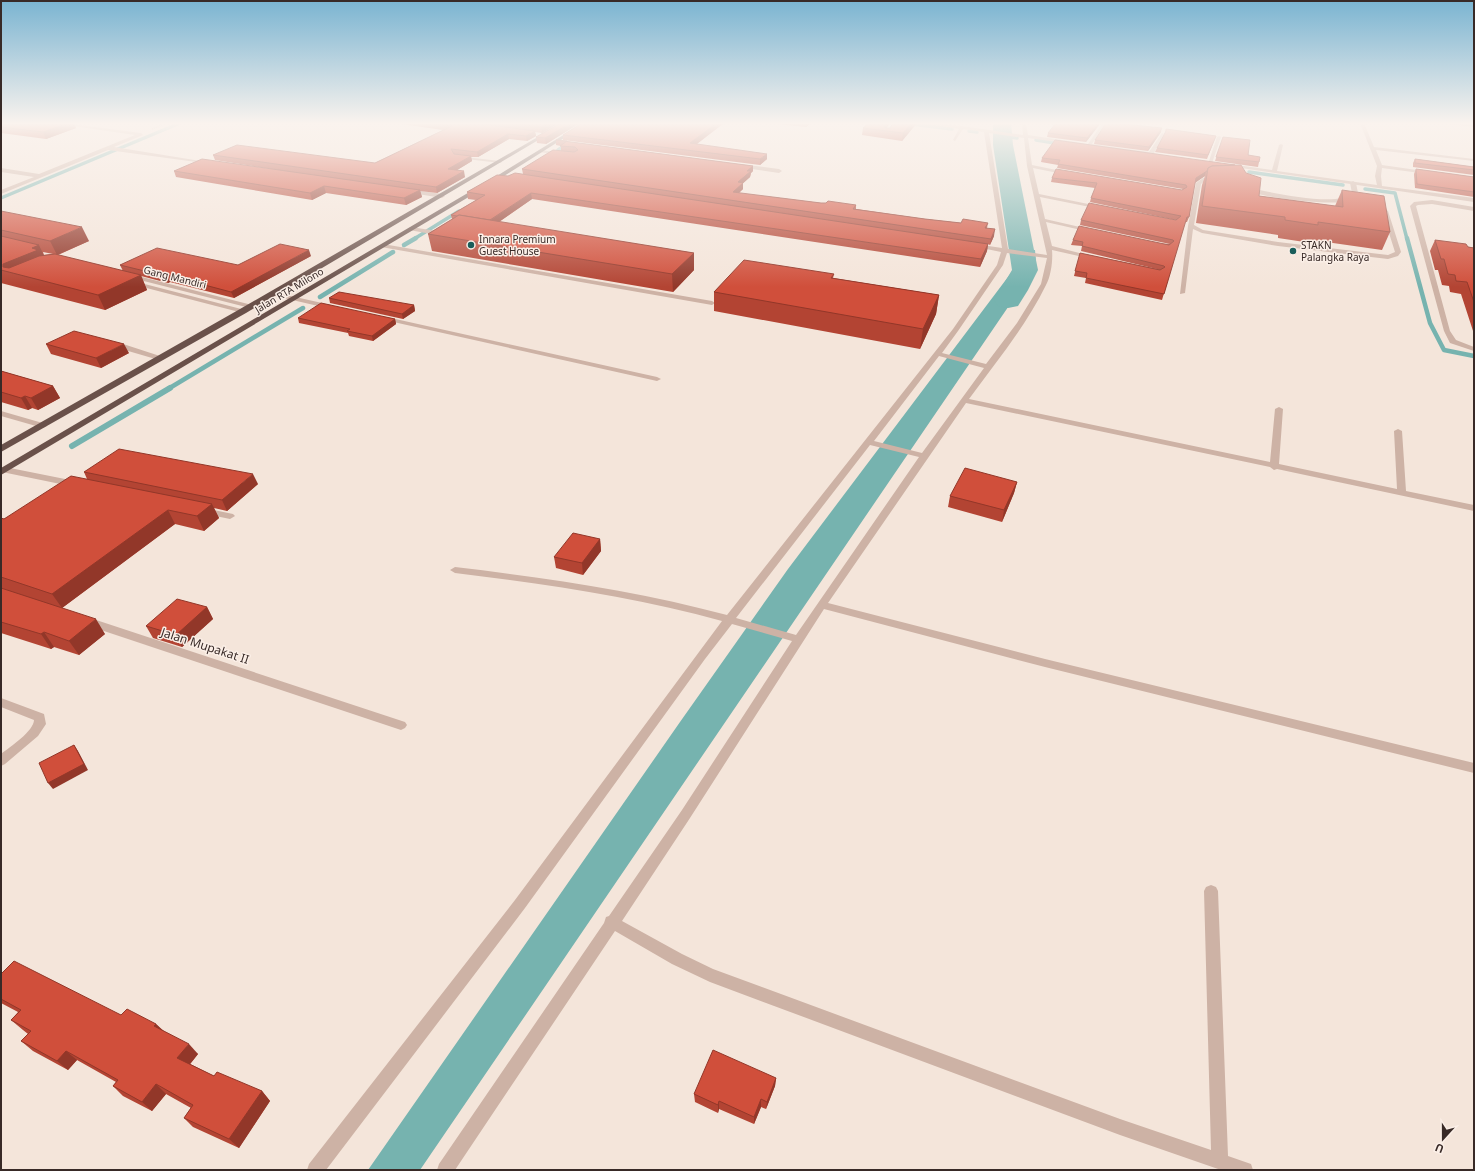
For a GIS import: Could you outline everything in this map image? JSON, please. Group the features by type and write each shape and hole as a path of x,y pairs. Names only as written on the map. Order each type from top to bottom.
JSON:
{"highway":[{"name":"Jalan RTA Milono","path":"1,449 162,358 473,178"},
{"name":"Jalan RTA Milono","path":"3,471 411,229 501,178"}],"street":[{"path":"1,192 36,178"},
{"path":"315,1170 520,904 730,620 867,442 956,330 1000,265 1005,250 994,178"},
{"path":"445,1170 611,922 686,814 821,605 964,400 984,366 1020,324 1044,284 1049,252 1033,178"},
{"path":"1182,293 1199,183 1205,179 1222,178"},
{"path":"1315,178 1474,200"},
{"path":"1378,178 1380,187"},
{"path":"1240,183 1244,188 1257,192 1325,201 1355,198 1353,183"},
{"path":"404,191 442,196"},
{"path":"1037,196 1106,208"},
{"path":"1463,198 1471,208 1474,217"},
{"path":"1471,208 1422,202 1416,203 1413,206 1447,331 1453,341 1474,349"},
{"path":"1192,226 1202,231 1278,244 1377,257 1394,256 1398,252 1385,212 1380,208"},
{"path":"1043,220 1098,232"},
{"path":"411,229 442,234 445,236 443,239"},
{"path":"968,245 1035,254 1049,252 1100,259"},
{"path":"383,246 712,303"},
{"path":"421,252 432,246"},
{"name":"Gang Mandiri","path":"243,311 122,278 250,306"},
{"path":"273,294 340,309"},
{"path":"371,316 657,379"},
{"path":"106,342 162,358"},
{"path":"938,354 984,366"},
{"path":"964,400 1274,467 1474,508"},
{"path":"1274,467 1279,409"},
{"path":"1,413 43,426"},
{"path":"1398,431 1402,493"},
{"path":"867,442 925,456"},
{"path":"3,471 88,487"},
{"path":"192,509 230,516"},
{"path":"455,570 523,578 634,597 730,620 798,640"},
{"path":"821,605 1045,663 1474,768"},
{"name":"Jalan Mupakat II","path":"74,617 401,725"},
{"path":"1,702 32,712 40,717 40,724 34,733 1,761"},
{"path":"1211,891 1220,1161"},
{"path":"611,922 710,976 1112,1124 1245,1170"}],"water":[{"path":"1015,249 1035,250 1036,261 1034,269 420,1170 368,1170 788,569 1014,269"}],"building":[{"path":"215,178 333,178 420,190 404,198 324,186 310,193"},
{"path":"371,178 452,178 436,187"},
{"path":"492,178 546,178 988,244 981,259 531,193 490,220 451,215 485,195 467,192"},
{"path":"580,178 743,178 738,182 743,183 733,192 821,203 826,203 828,201 856,205 853,209 925,219 961,223 963,219 988,223 985,228 995,229 991,239"},
{"path":"1052,178 1108,178 1182,190 1187,187 1186,185 1141,178 1197,178 1189,217 1187,217 1164,294 1086,278 1087,273 1075,271 1080,253 1160,270 1165,267 1082,246 1083,242 1073,240 1079,226 1169,245 1174,241 1081,220 1089,203 1176,220 1181,216 1091,198 1097,183"},
{"path":"1206,178 1260,178 1259,196 1343,207 1342,190 1384,196 1390,232 1318,222 1318,225 1285,220 1285,217 1202,206"},
{"path":"1417,178 1474,178 1474,192 1417,184"},
{"path":"1,211 82,227 50,241 1,230"},
{"path":"459,215 694,253 672,274 428,234"},
{"path":"1,236 39,245 32,248 38,250 3,264 3,267 9,268 39,256 55,254 141,275 98,295 1,270"},
{"path":"1435,240 1466,244 1468,247 1474,248 1474,302 1467,282 1456,281 1455,275 1448,274 1444,259 1441,259"},
{"path":"280,244 309,250 231,292 167,275 165,276 120,265 157,248 238,265"},
{"path":"744,260 834,274 831,278 939,295 923,329 714,292"},
{"path":"339,292 414,305 402,314 329,298"},
{"path":"321,303 395,319 372,336 347,331 350,329 298,318"},
{"path":"74,331 124,344 96,358 46,344"},
{"path":"1,371 53,386 31,398 25,396 21,398 1,392"},
{"path":"119,449 253,474 222,500 84,472"},
{"path":"965,468 1017,482 1004,510 950,496"},
{"path":"71,476 212,504 197,516 168,510 52,594 1,577 1,518 4,519"},
{"path":"573,533 600,539 582,563 554,557"},
{"path":"1,588 96,619 69,641 44,632 41,634 1,622"},
{"path":"177,599 207,607 176,635 146,626"},
{"path":"74,745 84,764 48,783 39,763"},
{"path":"14,961 121,1015 127,1009 156,1024 154,1026 189,1044 177,1058 214,1076 217,1072 262,1091 229,1139 184,1118 193,1105 156,1084 142,1102 113,1086 118,1080 66,1051 57,1061 21,1041 31,1031 11,1020 21,1010 1,999 1,974"},
{"path":"713,1050 776,1078 767,1102 761,1099 754,1117 719,1101 718,1105 694,1094"}],"waterway":[{"path":"1,198 50,178"},
{"path":"1008,178 1025,270 1008,300"},
{"path":"1290,178 1343,185"},
{"path":"1365,189 1395,193 1407,239"},
{"path":"414,239 459,211"},
{"path":"404,245 416,238"},
{"path":"1407,238 1430,323 1444,350 1474,356"},
{"path":"320,297 393,252"},
{"path":"168,389 303,308"},
{"path":"72,446 170,388"}],"place":[{"name":"Innara Premium Guest House","path":"471,245"},
{"name":"STAKN Palangka Raya","path":"1293,251"}]}
